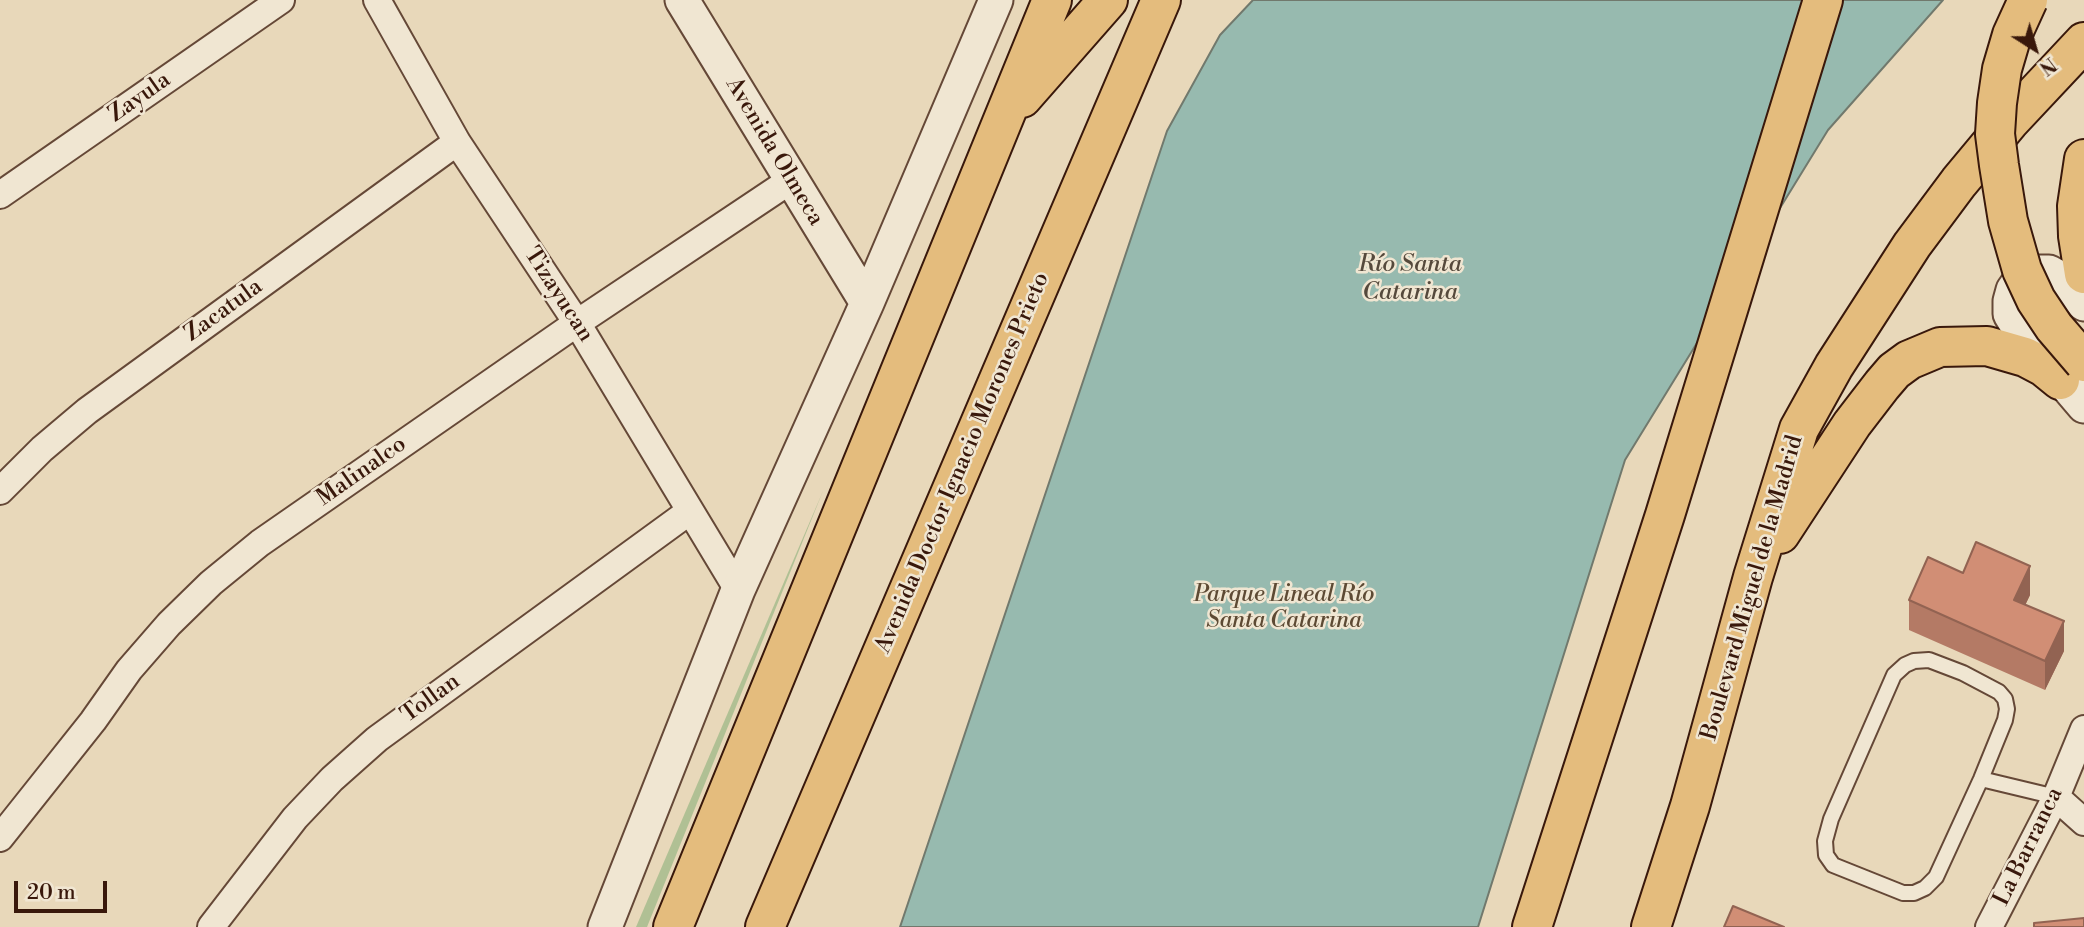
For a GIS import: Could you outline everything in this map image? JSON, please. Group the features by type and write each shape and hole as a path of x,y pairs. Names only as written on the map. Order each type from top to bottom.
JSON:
{"highway":[{"path":"673,927 1052,0"},
{"path":"1002,121 1108,0"},
{"name":"Avenida Doctor Ignacio Morones Prieto","path":"765,927 1161,0"},
{"path":"1532,927 1665,515 1823,0"},
{"path":"2028,0 2012,36 2003,69 1997,103 1998,165 2008,221 2022,270 2054,327 2076,383"},
{"name":"Boulevard Miguel de la Madrid","path":"1650,927 1690,806 1753,578 1800,429 1871,305 1912,245 1959,182 2009,122 2082,42"},
{"path":"2084,159 2077,206 2084,274"},
{"path":"1753,578 1852,424 1894,371 1909,360 1940,347 1987,346 2025,357 2076,383"}],"street":[{"name":"Zayula","path":"0,195 281,0"},
{"name":"Tizayucan","path":"377,0 457,142 577,323 738,590"},
{"name":"Avenida Olmeca","path":"682,0 867,303"},
{"path":"605,927 738,590 867,303 996,0"},
{"name":"Zacatula","path":"0,491 42,449 87,411 457,142"},
{"name":"Malinalco","path":"0,838 93,720 128,670 211,583 260,543 577,323 791,180"},
{"path":"2076,383 2021,332 2011,314 2010,302 2013,290 2020,280 2028,274 2049,272 2062,279 2084,304"},
{"name":"Tollan","path":"211,927 295,818 332,779 377,739 690,511"},
{"name":"La Barranca","path":"1989,927 2056,797 2084,729"},
{"path":"2056,797 2084,822"}],"lane":[{"path":"1929,660 1963,673 1999,692 2005,699 2005,720 1981,779 1937,877 1925,888 1914,893 1903,893 1833,865 1826,855 1825,841 1830,819 1894,675 1905,665 1929,660"},
{"path":"1981,779 2056,797"}],"green space":[{"path":"823,491 647,927 636,927"}],"water":[{"name":"Río Santa Catarina","path":"1253,0 1943,0 1828,130 1625,460 1478,927 900,927 1167,131 1220,35"}],"building":[{"path":"1976,542 2030,566 2014,600 2064,621 2045,661 1909,600 1928,557 1963,573"},
{"path":"1733,906 1784,927 1724,927"},
{"path":"2084,918 2084,927 2034,927 2034,923"}],"park label":[{"name":"Parque Lineal Río Santa Catarina","path":"1284,608"}]}
